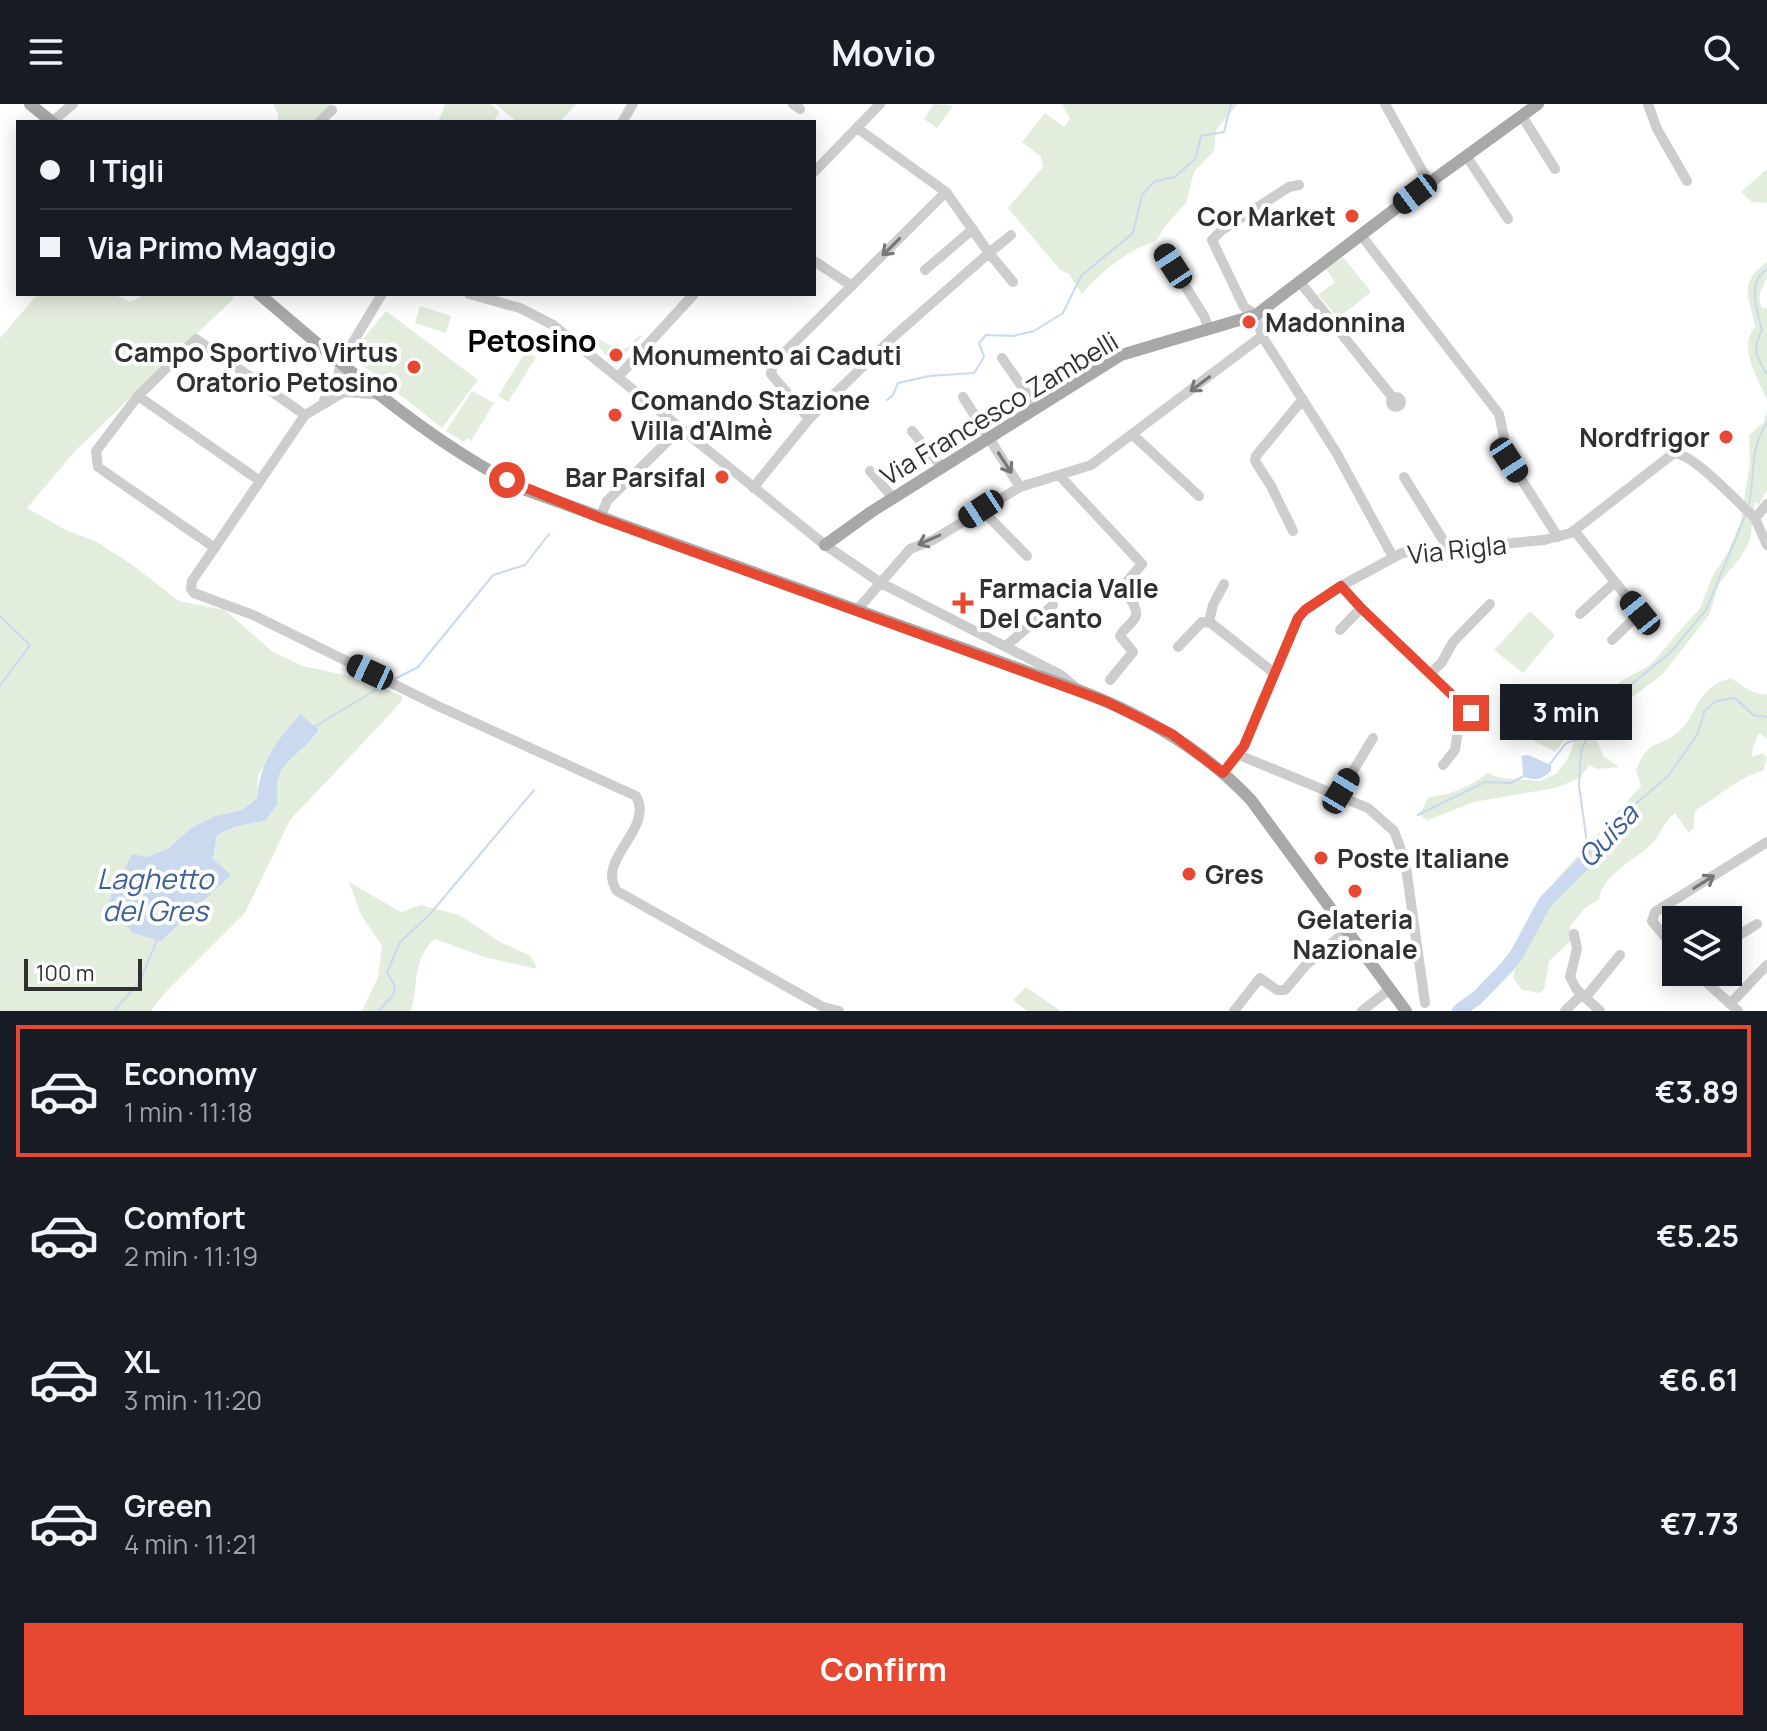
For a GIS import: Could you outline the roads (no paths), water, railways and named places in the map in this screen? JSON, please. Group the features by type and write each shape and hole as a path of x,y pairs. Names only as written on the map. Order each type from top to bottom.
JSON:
{"main road":[{"name":"Via Francesco Zambelli","path":"825,545 893,498 1121,355 1256,315 1538,104"},
{"path":"33,105 50,120"},
{"path":"261,296 439,438 526,490 1078,690 1135,714 1172,734 1223,773 1263,814 1406,1011"}],"street":[{"path":"54,120 73,104"},
{"path":"816,170 880,104"},
{"path":"1385,104 1429,183"},
{"path":"1648,104 1657,129 1687,181"},
{"path":"321,120 332,110"},
{"path":"1522,116 1555,169"},
{"path":"857,128 946,192 1013,282"},
{"path":"1467,157 1508,219"},
{"path":"1299,185 1289,187 1222,230 1212,240 1244,307 1256,315 1262,336 1336,452 1393,557"},
{"path":"809,419 771,374 773,364 946,192"},
{"path":"925,270 973,229"},
{"path":"753,488 809,419 891,339 1011,235"},
{"path":"1361,235 1499,414 1509,460 1558,537"},
{"path":"1162,249 1209,329"},
{"path":"816,262 852,286"},
{"path":"1299,281 1393,398"},
{"path":"321,404 336,384 341,362 381,296"},
{"path":"476,296 534,313 553,325 825,545 881,583 1061,675 1078,690"},
{"path":"618,377 692,296"},
{"path":"857,610 910,549 933,540 1020,487 1091,465 1262,336"},
{"path":"215,548 98,467 96,451 138,396 196,339 305,415"},
{"path":"1002,358 1037,408"},
{"path":"336,384 356,374"},
{"path":"356,374 344,392 305,415 192,581 194,593 253,615 452,713 636,796 641,812 639,820 612,874 617,891 823,1007 839,1011"},
{"path":"344,392 382,395"},
{"path":"138,396 260,481"},
{"path":"963,397 1020,487"},
{"path":"1293,531 1255,461 1303,399"},
{"path":"600,518 607,501 680,429"},
{"path":"912,431 943,468"},
{"path":"1133,435 1199,496"},
{"name":"Via Rigla","path":"1223,773 1239,755 1298,618 1305,610 1393,557 1416,550 1558,537 1574,530 1696,436"},
{"path":"1674,453 1680,453 1692,462 1750,514 1767,545"},
{"path":"870,471 893,498"},
{"path":"1059,475 1142,564 1125,584 1125,593 1136,611 1136,617 1120,636 1133,652 1110,680"},
{"path":"1404,477 1448,548"},
{"path":"1750,514 1767,504"},
{"path":"981,509 1027,556"},
{"path":"1574,530 1640,613 1612,640"},
{"path":"1580,614 1615,582"},
{"path":"1209,622 1213,605 1224,584"},
{"path":"1341,586 1471,713 1458,730 1455,750 1443,765"},
{"path":"1430,674 1442,662 1453,642 1490,604"},
{"path":"1006,646 1053,605"},
{"path":"1340,630 1361,608"},
{"path":"1178,647 1202,622 1209,622 1274,673"},
{"path":"1032,660 1040,676"},
{"path":"1338,796 1373,738"},
{"path":"1239,755 1368,808 1394,831 1405,860 1425,1003"},
{"path":"1665,906 1767,843"},
{"path":"1662,908 1655,912 1652,921 1662,933"},
{"path":"1742,933 1757,924"},
{"path":"1234,1011 1260,978 1277,990 1285,990 1296,975 1347,930"},
{"path":"1574,934 1577,949 1570,977 1600,1011"},
{"path":"1565,1011 1584,996 1620,955"},
{"path":"1711,986 1734,1007 1767,965"},
{"path":"1362,1011 1390,989"}],"water":[{"name":"Laghetto del Gres","path":"300,714 319,730 282,769 278,778 278,804 266,820 217,835 213,859 231,875 161,941 133,933 107,905 132,854 147,857 170,847 191,828 215,816 242,810 257,798 266,762"},
{"path":"1528,755 1551,765 1551,771 1538,779 1523,776 1522,756"}],"waterway":[{"path":"887,400 898,383 929,376 974,373 984,357 979,343 986,335 1013,336 1034,331 1063,313 1081,276 1133,233 1142,195 1155,181 1175,177 1195,159 1201,136 1224,132 1231,104"},
{"path":"1767,269 1755,289 1762,330 1757,353 1767,375"},
{"path":"1749,504 1755,453 1767,422"},
{"path":"1589,858 1579,785 1581,751 1594,723 1612,700 1671,652 1706,610 1746,514"},
{"path":"393,680 418,667 493,575 525,565 549,534"},
{"path":"0,616 30,645 0,686"},
{"path":"314,727 384,685"},
{"name":"Quisa","path":"1589,857 1625,813 1668,776 1697,735 1705,710 1716,701 1735,698 1753,715 1767,717"},
{"path":"1550,764 1566,743 1587,737"},
{"path":"1418,815 1485,782 1511,783 1524,776"},
{"path":"379,1011 393,995 395,986 387,973 400,942 430,914 534,790"},
{"name":"Quisa","path":"1459,1011 1478,997 1507,967 1545,902 1589,858"},
{"path":"114,1011 140,981 157,940"}],"place":[{"name":"Cor Market","path":"1352,216"},
{"name":"Madonnina","path":"1249,322"},
{"name":"Monumento ai Caduti","path":"616,355"},
{"name":"Campo Sportivo Virtus Oratorio Petosino","path":"414,367"},
{"name":"Comando Stazione Villa d'Almè","path":"615,415"},
{"name":"Nordfrigor","path":"1726,437"},
{"name":"Bar Parsifal","path":"722,477"},
{"name":"Farmacia Valle Del Canto","path":"963,603"},
{"name":"Poste Italiane","path":"1321,858"},
{"name":"Gres","path":"1189,874"},
{"name":"Gelateria Nazionale","path":"1355,891"}],"district":[{"name":"Petosino","path":"532,340"}]}
